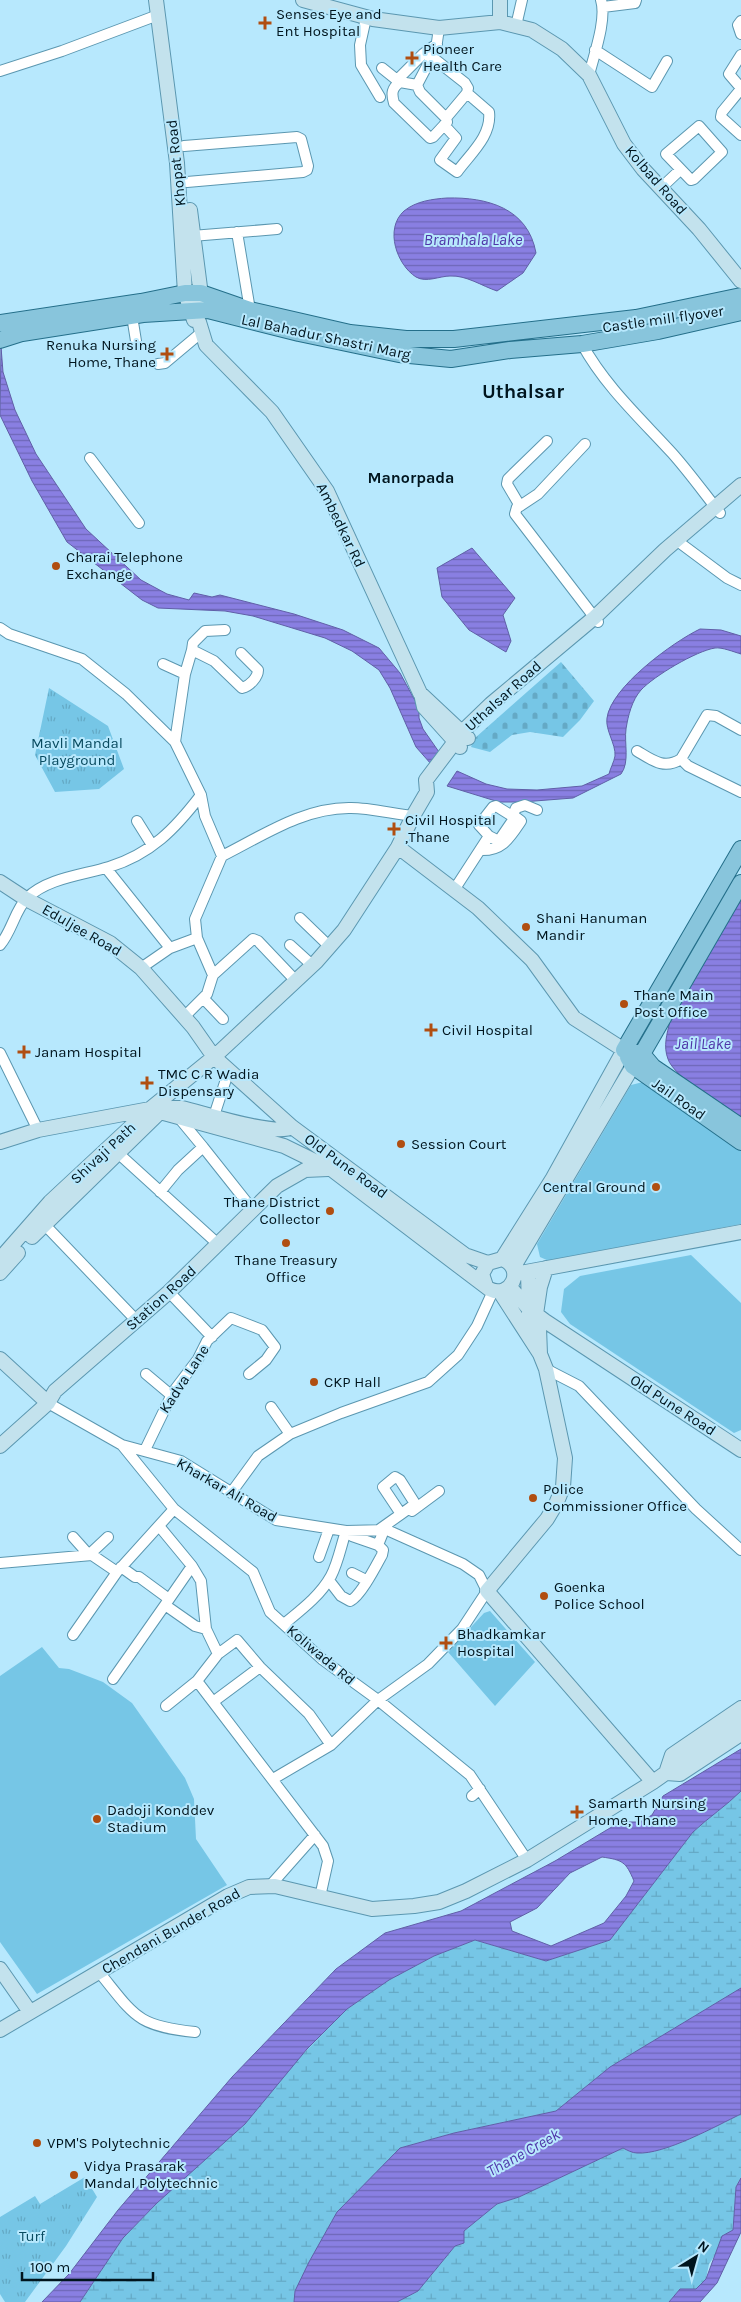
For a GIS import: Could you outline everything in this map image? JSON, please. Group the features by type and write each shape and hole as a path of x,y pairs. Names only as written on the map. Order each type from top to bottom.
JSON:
{"main road":[{"name":"Khopat Road","path":"156,0 193,293 199,319"},
{"name":"Khopat Road","path":"165,0 188,182 192,236 193,293"},
{"name":"Kolbad Road","path":"303,0 366,18 439,28 500,22 532,30 562,49 589,75 624,144 699,229 741,281"},
{"path":"500,0 500,22"},
{"path":"2,339 0,322 193,293"},
{"name":"Lal Bahadur Shastri Marg","path":"193,293 250,310 451,359 583,337 658,331 741,312"},
{"name":"Lal Bahadur Shastri Marg","path":"2,339 22,333 132,316 199,319 403,347 636,318 741,296"},
{"name":"Castle mill flyover","path":"583,337 718,313 741,306"},
{"name":"Ambedkar Rd","path":"199,319 206,345 272,412 327,491 420,693 424,707 461,740"},
{"name":"Uthalsar Road","path":"214,1056 312,965 344,930 398,847 427,792 426,780 490,704 546,663 597,620 679,543 741,490"},
{"path":"398,847 478,908 532,960 574,1018 637,1060 653,1067 741,1127"},
{"path":"653,1782 488,1591 547,1519 563,1487 565,1458 546,1369 506,1280 553,1178 624,1050 741,849"},
{"name":"Eduljee Road","path":"1,883 110,943 142,968 214,1056"},
{"path":"506,1280 739,885"},
{"name":"Old Pune Road","path":"214,1056 292,1127 465,1255 488,1263"},
{"name":"Shivaji Path","path":"0,1259 50,1202 155,1111 214,1056"},
{"name":"Jail Road","path":"637,1060 741,1142"},
{"path":"0,1142 38,1130 172,1108 182,1108 264,1128 280,1130 292,1127"},
{"path":"0,1273 44,1224 119,1154 155,1111"},
{"name":"Old Pune Road","path":"155,1111 284,1146 331,1169 506,1280 537,1318 741,1450"},
{"name":"Station Road","path":"0,1446 48,1403 55,1391 169,1292 277,1186 305,1170 331,1169"},
{"path":"537,1318 506,1280 488,1263 482,1274 506,1280 546,1268 741,1232"},
{"path":"540,1354 537,1318 540,1287 546,1268"},
{"path":"506,1280 528,1312 537,1318"},
{"path":"0,1361 48,1403"},
{"name":"Chendani Bunder Road","path":"0,2030 228,1896 249,1887 269,1887 372,1909 439,1902 466,1892 527,1860 665,1774 672,1755 741,1708"},
{"path":"665,1774 683,1759 741,1720"},
{"path":"665,1774 680,1774 741,1734"},
{"path":"0,1969 30,2012"}],"street":[{"path":"516,26 522,0"},
{"path":"589,75 602,3 635,3 636,0"},
{"path":"0,71 62,51 158,15"},
{"path":"366,18 360,45 361,65 380,98"},
{"path":"741,21 738,25 741,34"},
{"path":"417,85 432,57 437,44 439,28"},
{"path":"382,68 397,80 423,54 437,44"},
{"path":"595,50 652,87 667,62"},
{"path":"741,55 728,74 741,88 722,112 721,117 741,135"},
{"path":"417,85 400,82 392,90 394,103 430,138 467,93 468,88 432,57"},
{"path":"417,85 420,92 445,121 456,138 440,160 457,172 486,134 488,123 489,112 467,93"},
{"path":"701,126 721,149 720,156 694,179 688,179 680,170 666,154 695,127 701,126"},
{"path":"184,146 297,137 301,139 308,166 307,170 303,172 188,182"},
{"path":"661,188 680,170"},
{"path":"192,236 277,228"},
{"path":"237,232 250,310"},
{"path":"132,316 136,341"},
{"path":"158,364 165,363 199,319"},
{"path":"583,337 593,364 616,394 673,454 718,510"},
{"path":"520,506 507,484 508,479 547,441"},
{"path":"585,444 538,494 517,507 515,514 597,620"},
{"path":"90,458 139,523"},
{"path":"679,543 727,578 741,585"},
{"path":"0,628 9,634 82,659 126,694 176,742 201,795 205,816 222,856"},
{"path":"176,742 185,674 193,643 205,630 225,630"},
{"path":"192,650 214,661 242,688 253,681 258,670 240,653"},
{"path":"163,664 185,674"},
{"path":"637,751 665,766 674,764 680,759 707,716 716,716 741,730"},
{"path":"680,759 688,766 741,792"},
{"path":"0,944 26,898 44,886 106,868 126,860 152,845 171,832 201,795"},
{"path":"480,850 492,850 503,845 523,822 513,815 516,808 525,805 538,810"},
{"path":"213,975 197,938 195,919 222,856 297,818 336,808 353,808 413,816"},
{"path":"137,821 152,845"},
{"path":"454,890 489,836"},
{"path":"106,868 170,948"},
{"path":"300,918 330,947"},
{"path":"142,968 170,948 197,938"},
{"path":"184,1017 204,999 213,975 253,939 258,941 296,980"},
{"path":"290,944 312,965"},
{"path":"204,999 223,1019"},
{"path":"0,1053 38,1130"},
{"path":"214,1116 230,1070"},
{"path":"179,1118 253,1210"},
{"path":"160,1192 178,1170 202,1147"},
{"path":"119,1154 218,1244"},
{"path":"44,1224 136,1320"},
{"path":"231,1493 258,1456 290,1434 428,1382 458,1355 506,1280"},
{"name":"Kadva Lane","path":"144,1450 171,1395 212,1337 169,1292"},
{"path":"212,1337 231,1318 262,1330 275,1347 266,1360 249,1374"},
{"path":"546,1369 579,1386 696,1509 740,1546"},
{"path":"146,1374 171,1395"},
{"name":"Kharkar Ali Road","path":"48,1403 122,1445 181,1461 276,1520 349,1534 384,1530 463,1564 479,1575 488,1591"},
{"path":"271,1407 290,1434"},
{"name":"Koliwada Rd","path":"122,1445 174,1509 252,1572 270,1612 323,1660 378,1700 470,1776 476,1792 527,1860"},
{"path":"384,1530 439,1491"},
{"path":"73,1635 119,1570 174,1509"},
{"path":"378,1545 384,1530 402,1514"},
{"path":"159,1526 192,1566 201,1581 206,1629 218,1654"},
{"path":"318,1558 329,1530"},
{"path":"284,1624 303,1609 326,1584 349,1534 378,1545 383,1550 370,1579 366,1580 354,1600 350,1602 341,1596 330,1583"},
{"path":"73,1537 91,1555 119,1570 139,1577 195,1626 206,1629"},
{"path":"91,1555 108,1537"},
{"path":"0,1564 91,1555"},
{"path":"113,1679 192,1566"},
{"path":"352,1573 366,1580"},
{"path":"273,1779 331,1745 378,1700 428,1664 470,1620 488,1591"},
{"path":"166,1706 197,1681 218,1654 237,1640 260,1667 309,1714 331,1745"},
{"path":"213,1702 260,1667"},
{"path":"197,1681 323,1846 328,1860 320,1897"},
{"path":"269,1887 315,1835"},
{"path":"99,1972 128,2008 144,2022 167,2029 195,2032"}],"green space":[{"path":"561,662 594,701 580,720 563,737 530,732 512,735 490,752 471,747 475,738"},
{"name":"Mavli Mandal Playground","path":"49,688 108,726 124,769 99,789 55,792 35,755"},
{"name":"Central Ground","path":"643,1082 741,1150 741,1224 549,1261 540,1257 537,1244 631,1085"},
{"path":"691,1255 741,1303 741,1430 734,1433 570,1324 561,1312 564,1289 580,1276"},
{"path":"490,1611 535,1662 495,1706 448,1652 484,1613"},
{"name":"Dadoji Konddev Stadium","path":"42,1647 59,1668 69,1669 103,1682 132,1703 185,1778 194,1799 196,1839 227,1885 37,1994 0,1942 0,1676"},
{"path":"741,1791 741,1988 610,2067 556,2111 454,2133 400,2148 295,2291 294,2302 80,2302 123,2238 347,2009 389,1980 434,1956 475,1940 546,1961 610,1940 693,1832"},
{"path":"741,2114 741,2178 736,2187 733,2230 709,2264 706,2279 696,2289 680,2289 669,2302 397,2302 418,2291 455,2246 464,2243 464,2231 497,2204 519,2197 623,2148 637,2153 675,2145"},
{"name":"Turf","path":"85,2177 97,2197 66,2246 25,2302 5,2302 0,2294 0,2217 35,2196 40,2204"}],"water":[{"name":"Bramhala Lake","path":"462,198 491,203 504,208 515,216 524,225 532,238 536,253 523,273 497,291 462,277 450,276 420,279 409,271 403,264 395,246 395,227 398,219 404,211 414,205 430,200"},
{"path":"1,347 3,372 15,410 36,454 86,529 141,580 167,594 189,600 194,593 212,597 220,595 294,614 343,630 379,648 400,673 419,708 419,718 423,729 439,752 431,764 416,747 390,688 379,670 352,651 325,638 253,616 225,611 158,608 142,600 67,542 32,481 0,415"},
{"path":"472,548 515,598 503,615 511,641 506,652 469,630 442,597 437,568"},
{"path":"700,629 721,630 741,636 741,654 721,648 707,650 676,665 655,678 641,690 633,703 628,719 625,764 621,774 573,798 522,802 499,802 447,786 457,771 486,784 507,789 537,790 582,786 609,774 615,751 607,718 611,706 619,693 660,655 688,635"},
{"name":"Jail Lake","path":"741,894 741,1121 700,1092 679,1074 668,1059 666,1045 670,1021"},
{"path":"741,1749 741,1791 693,1832 610,1940 546,1961 475,1940 434,1956 389,1980 347,2009 307,2049 245,2124 157,2203 123,2238 80,2302 42,2302 69,2274 118,2210 232,2077 336,1969 385,1933 461,1911 555,1861 620,1822 640,1822 652,1815 663,1796","holes":["602,1857 623,1863 634,1881 626,1896 604,1923 551,1946 512,1931 510,1922 537,1908 570,1873"]},
{"name":"Thane Creek","path":"741,1988 741,2114 675,2145 637,2153 623,2148 519,2197 497,2204 464,2231 464,2243 455,2246 418,2291 397,2302 294,2302 295,2291 337,2212 400,2148 454,2133 556,2111 610,2067"},
{"path":"741,2178 741,2232 717,2283 700,2302 669,2302 680,2289 696,2289 706,2279 722,2236 733,2230 736,2187"}],"place":[{"name":"Senses Eye and Ent Hospital","path":"265,23"},
{"name":"Pioneer Health Care","path":"412,58"},
{"name":"Renuka Nursing Home, Thane","path":"167,354"},
{"name":"Charai Telephone Exchange","path":"56,566"},
{"name":"Civil Hospital ,Thane","path":"394,829"},
{"name":"Shani Hanuman Mandir","path":"526,927"},
{"name":"Thane Main Post Office","path":"624,1004"},
{"name":"Civil Hospital","path":"431,1030"},
{"name":"Janam Hospital","path":"24,1052"},
{"name":"TMC C R Wadia Dispensary","path":"147,1083"},
{"name":"Session Court","path":"401,1144"},
{"name":"Central Ground","path":"656,1187"},
{"name":"Thane District Collector","path":"330,1211"},
{"name":"Thane Treasury Office","path":"286,1243"},
{"name":"CKP Hall","path":"314,1382"},
{"name":"Police Commissioner Office","path":"533,1498"},
{"name":"Goenka Police School","path":"544,1596"},
{"name":"Bhadkamkar Hospital","path":"446,1643"},
{"name":"Samarth Nursing Home, Thane","path":"577,1812"},
{"name":"Dadoji Konddev Stadium","path":"97,1819"},
{"name":"VPM'S Polytechnic","path":"37,2143"},
{"name":"Vidya Prasarak Mandal Polytechnic","path":"74,2175"}],"district":[{"name":"Uthalsar","path":"523,391"},
{"name":"Manorpada","path":"411,477"}]}
